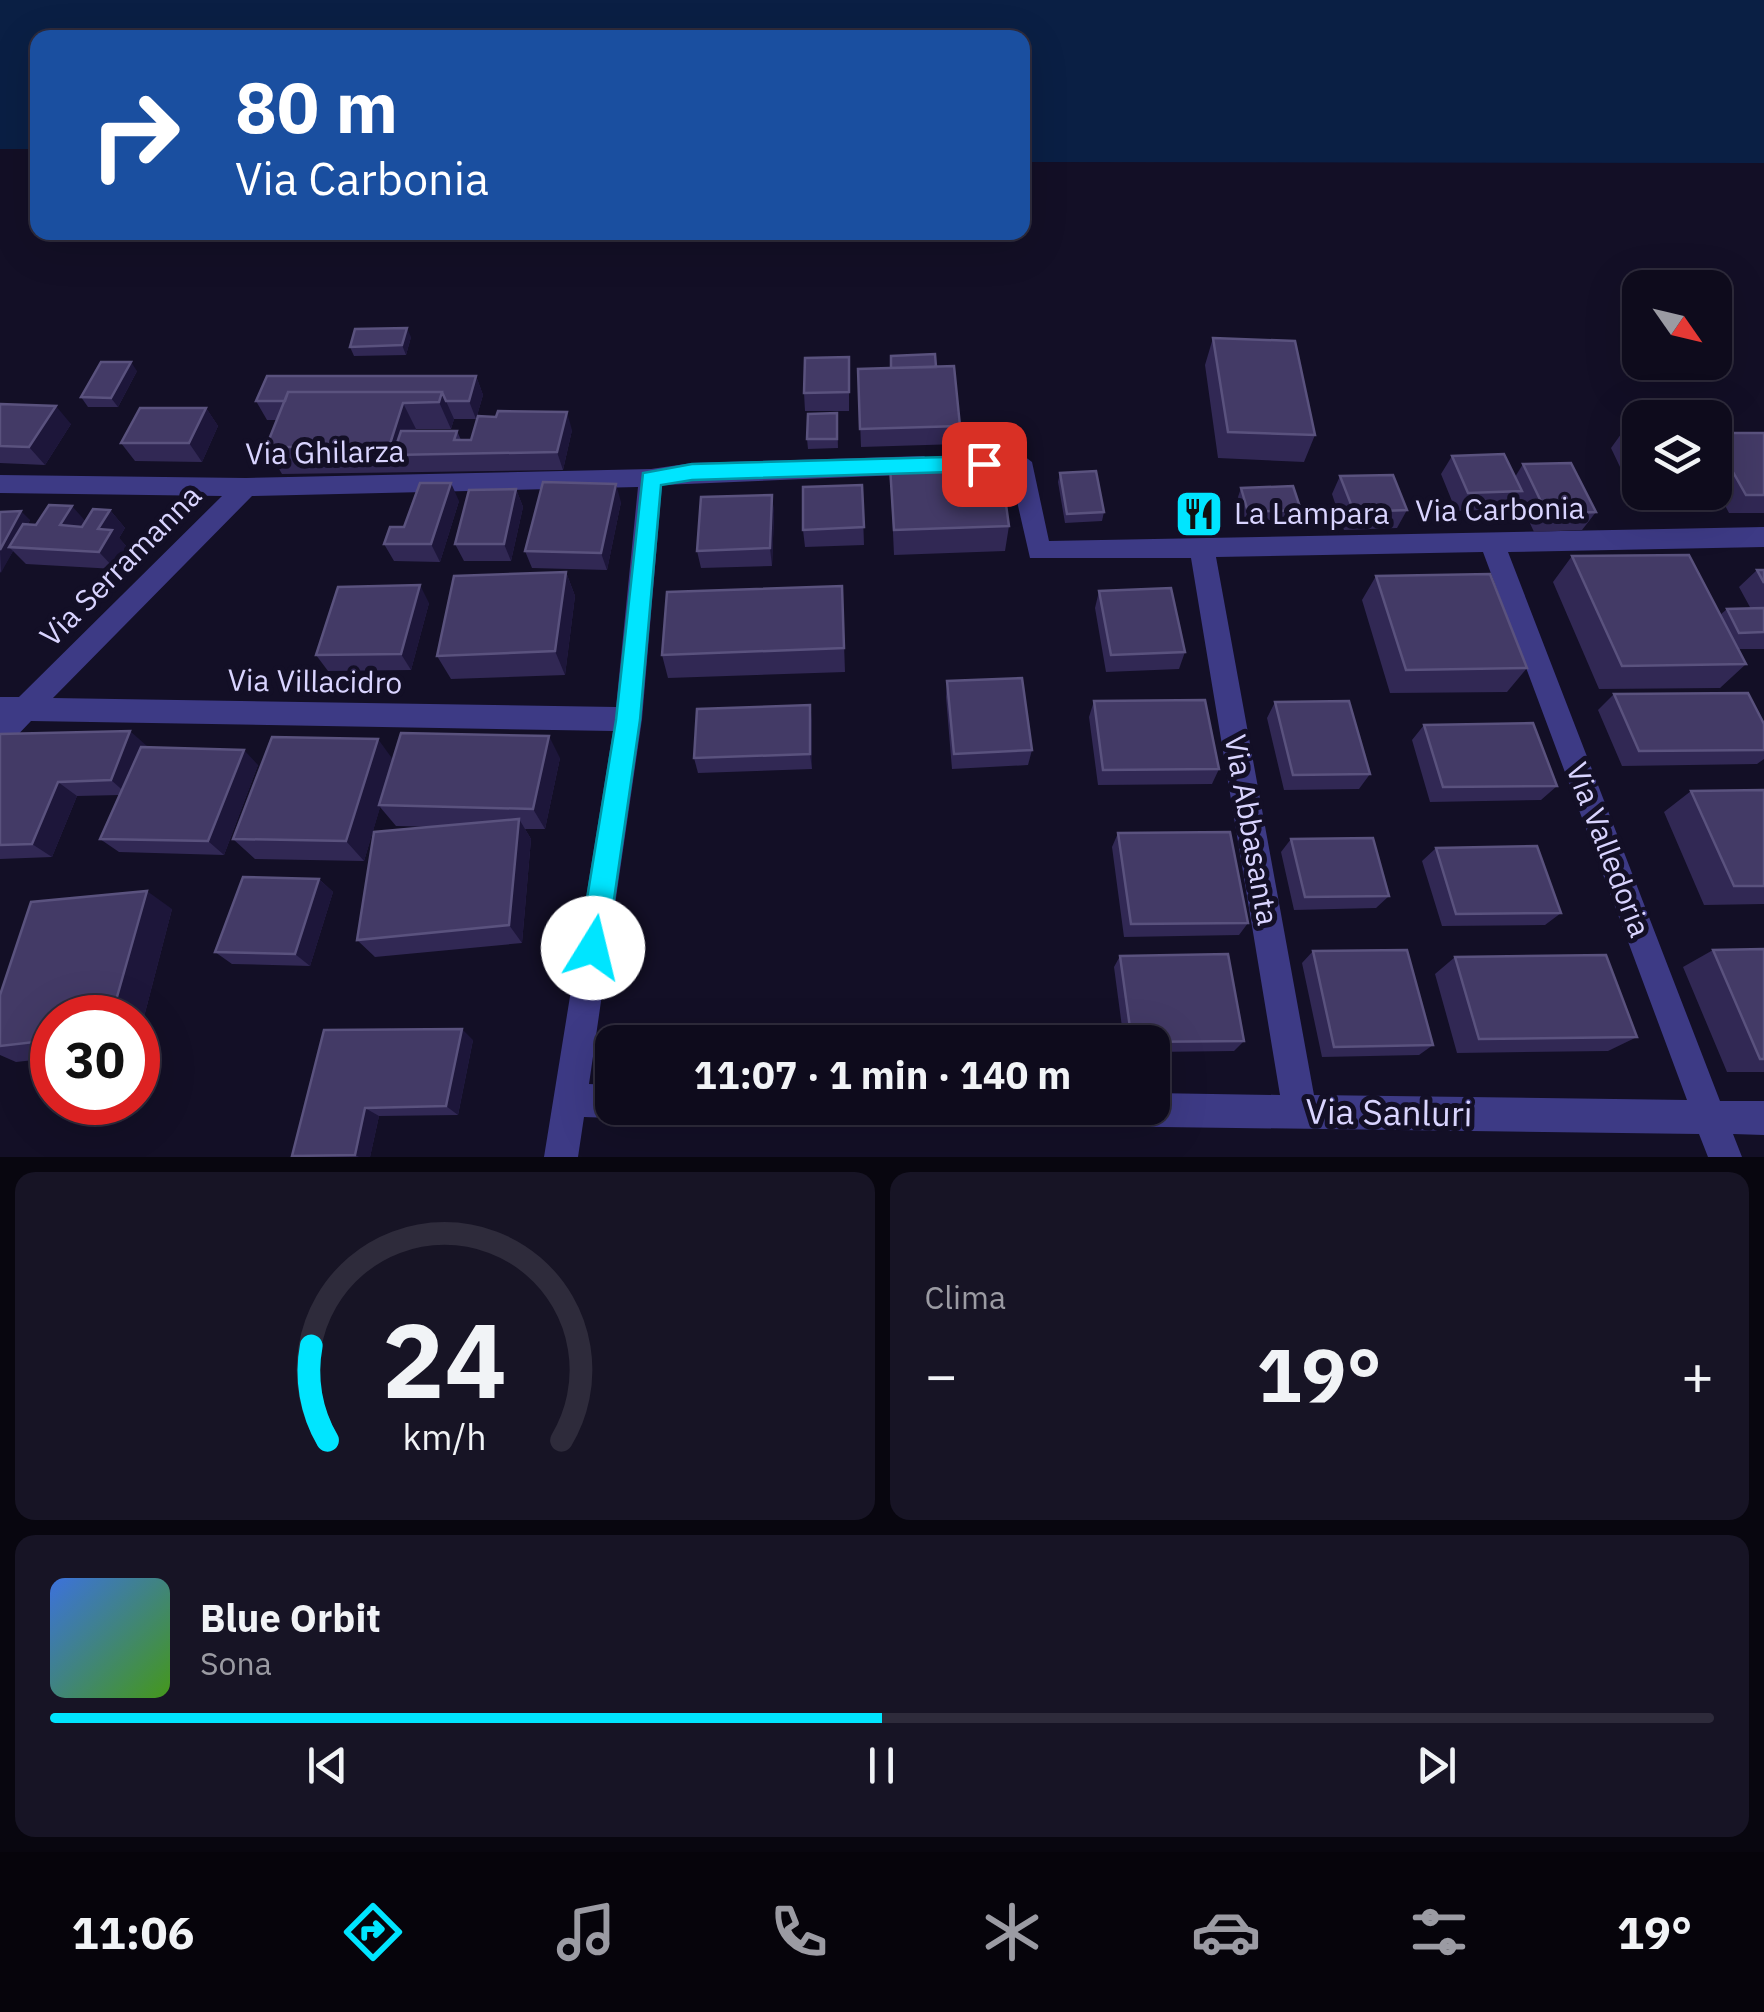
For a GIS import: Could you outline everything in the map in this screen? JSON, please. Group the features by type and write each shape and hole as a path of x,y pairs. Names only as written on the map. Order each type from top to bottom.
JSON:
{"street":[{"name":"Via Carbonia","path":"651,478 692,472 1020,462 1039,551 1764,537"},
{"name":"Via Ghilarza","path":"0,484 246,487 651,478"},
{"path":"560,1157 628,720 651,478"},
{"name":"Via Serramanna","path":"0,734 12,709 246,487"},
{"name":"Via Valledoria","path":"1492,542 1724,1157"},
{"name":"Via Abbasanta","path":"1202,548 1300,1112"},
{"name":"Via Villacidro","path":"12,709 628,720"},
{"path":"569,1100 595,1101"},
{"name":"Via Sanluri","path":"1170,1110 1764,1118"}],"water":[{"path":"0,0 1764,0 1764,163 1030,162 1030,30 30,30 30,149 0,149"}],"building":[{"path":"407,328 402,345 350,347 355,329"},
{"path":"1213,338 1295,341 1315,435 1228,432"},
{"path":"935,354 936,367 891,368 891,356"},
{"path":"849,357 849,392 804,393 805,358"},
{"path":"101,362 131,362 111,398 81,397"},
{"path":"954,366 960,426 860,429 858,369"},
{"path":"267,376 476,376 469,401 446,401 442,392 288,392 285,401 256,401"},
{"path":"288,392 442,392 439,402 403,403 389,447 266,447"},
{"path":"0,404 56,406 29,447 0,446"},
{"path":"140,408 206,408 189,443 121,443"},
{"path":"498,411 567,412 557,452 393,455 401,431 457,431 454,440 471,440 478,416 496,417"},
{"path":"837,413 837,439 807,439 808,414"},
{"path":"1732,433 1764,433 1764,495 1746,495 1732,470"},
{"path":"1504,454 1522,491 1468,493 1452,456"},
{"path":"1000,462 1009,526 894,530 890,466"},
{"path":"1571,463 1596,512 1547,514 1523,464"},
{"path":"1096,471 1104,512 1067,514 1060,473"},
{"path":"1393,475 1407,510 1354,512 1340,476"},
{"path":"543,482 616,484 601,553 525,551"},
{"path":"420,483 451,483 431,544 384,544 390,527 404,527"},
{"path":"862,485 864,527 803,530 803,487"},
{"path":"1293,486 1301,510 1248,512 1241,488"},
{"path":"516,489 504,544 455,544 469,490"},
{"path":"772,495 770,548 697,551 701,497"},
{"path":"49,505 72,506 60,525 82,527 93,509 110,510 98,529 112,530 99,552 9,547 23,524 36,525"},
{"path":"21,511 0,550 0,512"},
{"path":"1689,555 1746,664 1622,666 1572,556"},
{"path":"566,572 555,651 437,656 454,576"},
{"path":"1490,574 1527,668 1406,670 1376,576"},
{"path":"420,585 401,654 316,655 338,587"},
{"path":"842,586 844,648 662,655 667,592"},
{"path":"1171,588 1185,652 1111,655 1099,591"},
{"path":"1764,608 1764,632 1739,633 1727,609"},
{"path":"1022,678 1032,750 954,754 947,681"},
{"path":"1748,693 1764,724 1764,750 1639,751 1614,694"},
{"path":"1205,700 1219,769 1103,770 1094,701"},
{"path":"1349,701 1370,774 1293,775 1275,702"},
{"path":"810,705 810,754 694,758 697,709"},
{"path":"1533,723 1557,786 1443,787 1424,725"},
{"path":"130,731 111,780 58,782 32,844 0,845 0,734"},
{"path":"401,733 549,736 533,809 379,805"},
{"path":"272,737 378,739 346,841 233,839"},
{"path":"141,747 244,750 208,841 100,839"},
{"path":"1764,790 1764,886 1734,886 1691,791"},
{"path":"519,819 509,925 357,940 374,832"},
{"path":"1230,832 1248,923 1131,924 1118,833"},
{"path":"1373,838 1389,896 1305,897 1291,839"},
{"path":"1537,846 1561,913 1456,914 1436,848"},
{"path":"243,877 319,879 295,954 215,952"},
{"path":"147,891 118,995 30,995 30,1043 0,1046 0,995 31,902"},
{"path":"1764,949 1764,1059 1760,1059 1713,950"},
{"path":"1407,950 1433,1045 1334,1047 1313,951"},
{"path":"1228,954 1244,1041 1170,1042 1170,1025 1130,1025 1120,956"},
{"path":"1606,955 1637,1037 1479,1039 1455,957"},
{"path":"462,1029 446,1106 365,1108 355,1155 292,1156 324,1030"}],"place":[{"name":"La Lampara","path":"1199,514"}],"route":[{"path":"593,948 628,720 651,478 692,472 984,464"}]}
